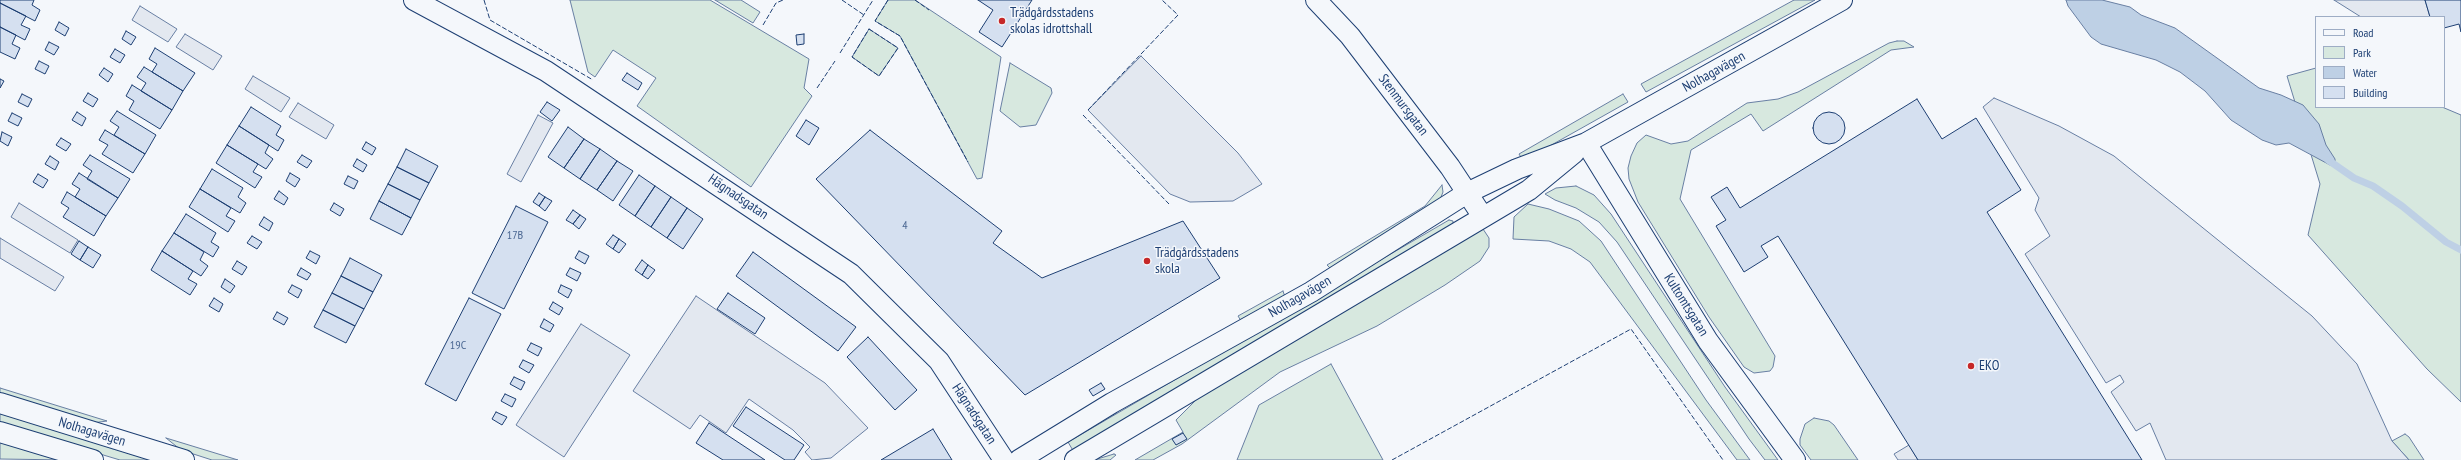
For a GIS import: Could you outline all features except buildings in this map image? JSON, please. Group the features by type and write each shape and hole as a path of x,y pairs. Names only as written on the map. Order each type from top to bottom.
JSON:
{"street":[{"name":"Hägnadsgatan","path":"414,0 442,6 546,71 851,274 939,361 1004,460"},
{"name":"Stenmursgatan","path":"1316,0 1350,36 1467,193 1483,217"},
{"name":"Nolhagavägen","path":"1019,460 1112,403 1311,292 1467,193 1517,169 1586,143 1842,0"},
{"name":"Nolhagavägen","path":"1075,460 1529,190 1586,143"},
{"name":"Kultomtsgatan","path":"1586,143 1708,341 1795,460"},
{"name":"Nolhagavägen","path":"0,403 184,460"},
{"name":"Nolhagavägen","path":"0,432 93,460"}],"green space":[{"path":"570,0 710,0 809,59 804,88 812,96 751,187 637,106 656,78 613,50 595,77 588,72"},
{"path":"715,0 741,0 760,12 753,23"},
{"path":"888,0 915,0 1001,57 982,178 977,179 900,36 875,21"},
{"path":"1794,0 1815,0 1646,92 1641,84"},
{"path":"869,29 898,48 879,76 852,57"},
{"path":"1904,41 1914,47 1891,50 1763,131 1751,114 1691,150 1680,199 1775,356 1773,367 1770,371 1754,373 1744,367 1709,317 1638,202 1629,179 1628,168 1631,156 1637,143 1646,135 1671,144 1688,141 1747,103 1778,99 1798,92 1889,43"},
{"path":"1010,63 1051,88 1052,93 1036,125 1020,127 1000,111"},
{"path":"2315,68 2315,108 2444,108 2461,115 2461,402 2427,369 2308,235 2320,184 2287,76"},
{"path":"1623,94 1628,102 1523,161 1519,154"},
{"path":"1442,185 1443,192 1439,202 1331,269 1327,265 1425,206"},
{"path":"1576,186 1594,195 1611,214 1725,387 1778,460 1765,460 1749,439 1617,242 1599,222 1576,208 1555,200 1545,194 1556,188"},
{"path":"1528,204 1549,209 1579,221 1601,241 1706,400 1750,460 1737,460 1590,262 1571,249 1549,241 1513,239 1514,217"},
{"path":"1449,220 1453,221 1453,224 1075,454 1068,442"},
{"path":"1483,229 1489,238 1489,247 1480,261 1445,285 1377,326 1280,372 1182,444 1153,460 1135,460 1183,432 1176,420 1201,395"},
{"path":"1283,291 1285,297 1243,324 1238,316"},
{"path":"1331,364 1383,460 1237,460 1259,405"},
{"path":"0,388 107,421 92,423 0,395"},
{"path":"0,411 158,460 120,460 0,424"},
{"path":"1814,418 1829,421 1834,425 1858,460 1811,460 1800,445 1800,439 1805,424"},
{"path":"2405,434 2409,437 2424,460 2409,460 2392,441"},
{"path":"0,438 69,460 0,459"},
{"path":"166,438 238,460 212,460 181,450"},
{"path":"1114,454 1116,455 1110,460 1094,460"}],"shaded area":[{"path":"2334,0 2425,0 2430,16 2359,16"},
{"path":"140,6 177,29 168,42 132,20"},
{"path":"185,34 222,56 213,70 176,47"},
{"path":"1141,56 1238,153 1262,184 1233,201 1190,202 1170,194 1088,110"},
{"path":"253,76 290,98 281,112 245,89"},
{"path":"1994,98 2059,126 2114,156 2312,316 2357,364 2392,441 2409,460 2166,460 2150,423 2136,431 2111,392 2124,382 2120,375 2106,383 2025,254 2050,236 2035,210 2039,198 1983,107"},
{"path":"298,103 334,125 326,139 289,117"},
{"path":"538,115 553,123 521,182 507,174"},
{"path":"19,203 78,240 70,253 11,217"},
{"path":"0,238 64,277 55,291 0,258"},
{"path":"696,296 825,383 868,428 831,458 812,460 805,452 810,447 793,430 749,399 726,433 700,415 690,429 633,391"},
{"path":"581,324 630,355 564,457 516,425"},
{"path":"1909,445 1918,460 1898,460 1894,454"}],"water":[{"path":"2066,0 2102,0 2130,7 2141,15 2175,28 2259,88 2281,95 2303,105 2319,124 2326,145 2335,159 2335,164 2330,165 2289,143 2276,145 2262,140 2231,120 2205,91 2180,72 2156,60 2101,44 2091,37 2068,6"}],"waterway":[{"path":"2328,160 2354,178 2373,186 2402,206 2446,242 2461,250"}],"fence":[{"path":"484,0 490,20 593,80"},
{"path":"763,25 776,3 783,0"},
{"path":"842,0 864,15"},
{"path":"840,53 873,0"},
{"path":"888,0 875,21 900,36 968,162"},
{"path":"915,0 929,10"},
{"path":"1088,110 1178,15 1162,0"},
{"path":"869,29 898,48 879,76 852,57 869,29"},
{"path":"817,88 835,61"},
{"path":"1083,115 1169,204"},
{"path":"1392,460 1631,329 1723,460"}],"place":[{"name":"Trädgårdsstadens skolas idrottshall","path":"1002,21"},
{"name":"Trädgårdsstadens skola","path":"1147,261"},
{"name":"EKO","path":"1971,366"}]}
